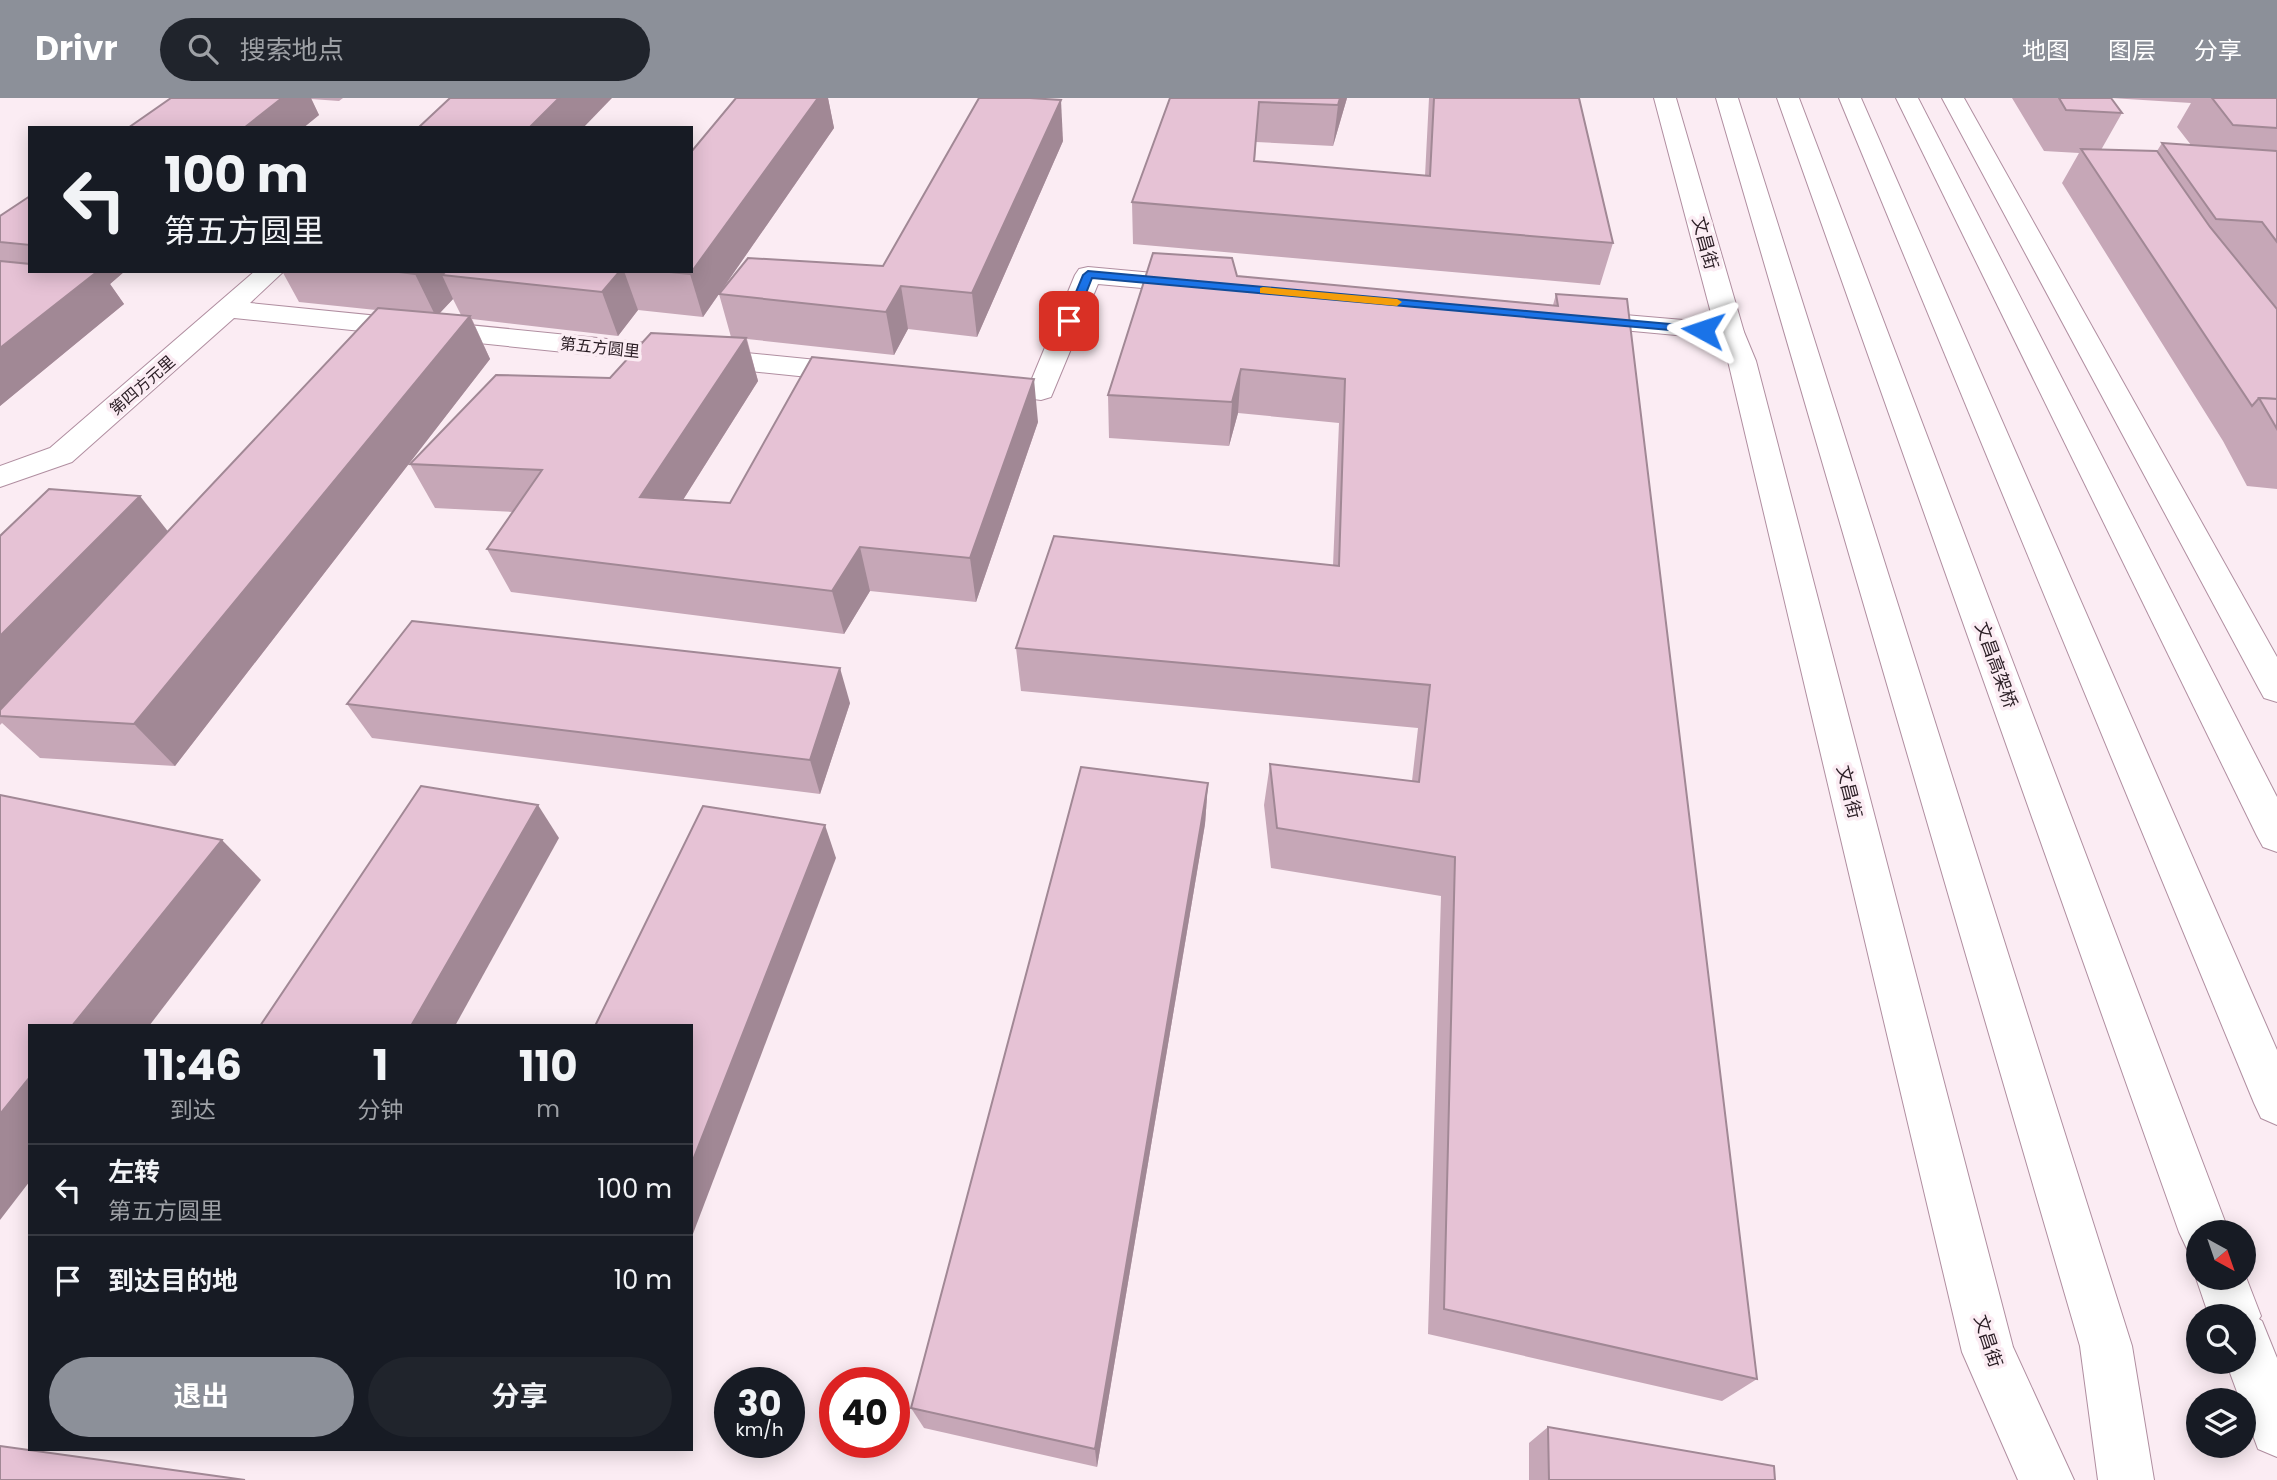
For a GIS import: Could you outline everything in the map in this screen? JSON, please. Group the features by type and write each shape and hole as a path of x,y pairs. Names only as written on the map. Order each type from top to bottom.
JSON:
{"main road":[{"name":"文昌街","path":"1665,98 1730,332 1742,361 1989,1352 2046,1480"},
{"path":"1727,98 2106,1346 2126,1480"},
{"name":"文昌高架桥","path":"1788,98 2200,1220"},
{"path":"1850,98 2277,1103"},
{"path":"1907,98 2277,836"},
{"path":"1953,98 2277,689"},
{"name":"第四方元里","path":"0,477 61,455 269,273"},
{"path":"958,383 1041,391 1088,275 1225,287"},
{"name":"第五方圆里","path":"229,309 889,376"},
{"path":"1552,317 1730,332"},
{"path":"2256,1372 2277,1430"}],"building":[{"path":"171,98 282,98 247,126 131,126"},
{"path":"450,98 559,98 531,126 420,126"},
{"path":"736,98 818,98 693,270 693,150"},
{"path":"979,98 1061,100 972,293 901,286 886,312 719,294 748,258 883,266"},
{"path":"1170,98 1340,98 1338,105 1259,102 1254,161 1430,176 1434,98 1579,98 1613,243 1132,202"},
{"path":"2059,98 2111,98 2122,113 2066,110"},
{"path":"2212,98 2277,98 2277,128 2233,125"},
{"path":"2162,143 2277,151 2277,242 2262,222 2216,219"},
{"path":"2081,149 2157,151 2210,227 2277,309 2277,399 2259,398 2252,406"},
{"path":"28,197 28,245 0,242 0,216"},
{"path":"1153,253 1232,258 1237,276 1558,306 1556,294 1627,299 1757,1379 1444,1309 1455,857 1277,828 1270,764 1419,782 1430,685 1016,648 1054,536 1339,566 1345,379 1241,369 1232,402 1108,395"},
{"path":"0,261 28,264 28,273 95,273 0,348"},
{"path":"444,273 618,273 602,292 442,275"},
{"path":"378,308 470,316 134,724 0,716 0,710"},
{"path":"651,333 746,338 640,497 730,503 812,357 1034,379 970,558 860,547 832,591 487,549 542,470 410,464 496,375 610,378"},
{"path":"2259,398 2277,399 2277,429"},
{"path":"49,489 140,496 0,636 0,536"},
{"path":"412,621 840,668 810,760 347,704"},
{"path":"1081,767 1208,783 1095,1449 911,1408"},
{"path":"421,786 538,805 412,1024 261,1024"},
{"path":"0,795 222,840 74,1024 28,1024 28,1079 0,1114"},
{"path":"703,806 825,825 693,1160 693,1024 596,1024"},
{"path":"1548,1427 1774,1466 1775,1480 1549,1480"},
{"path":"0,1446 245,1480 0,1480"}],"slow traffic":[{"path":"1263,291 1397,302"}],"route":[{"path":"1069,321 1088,275 1703,330"}]}
